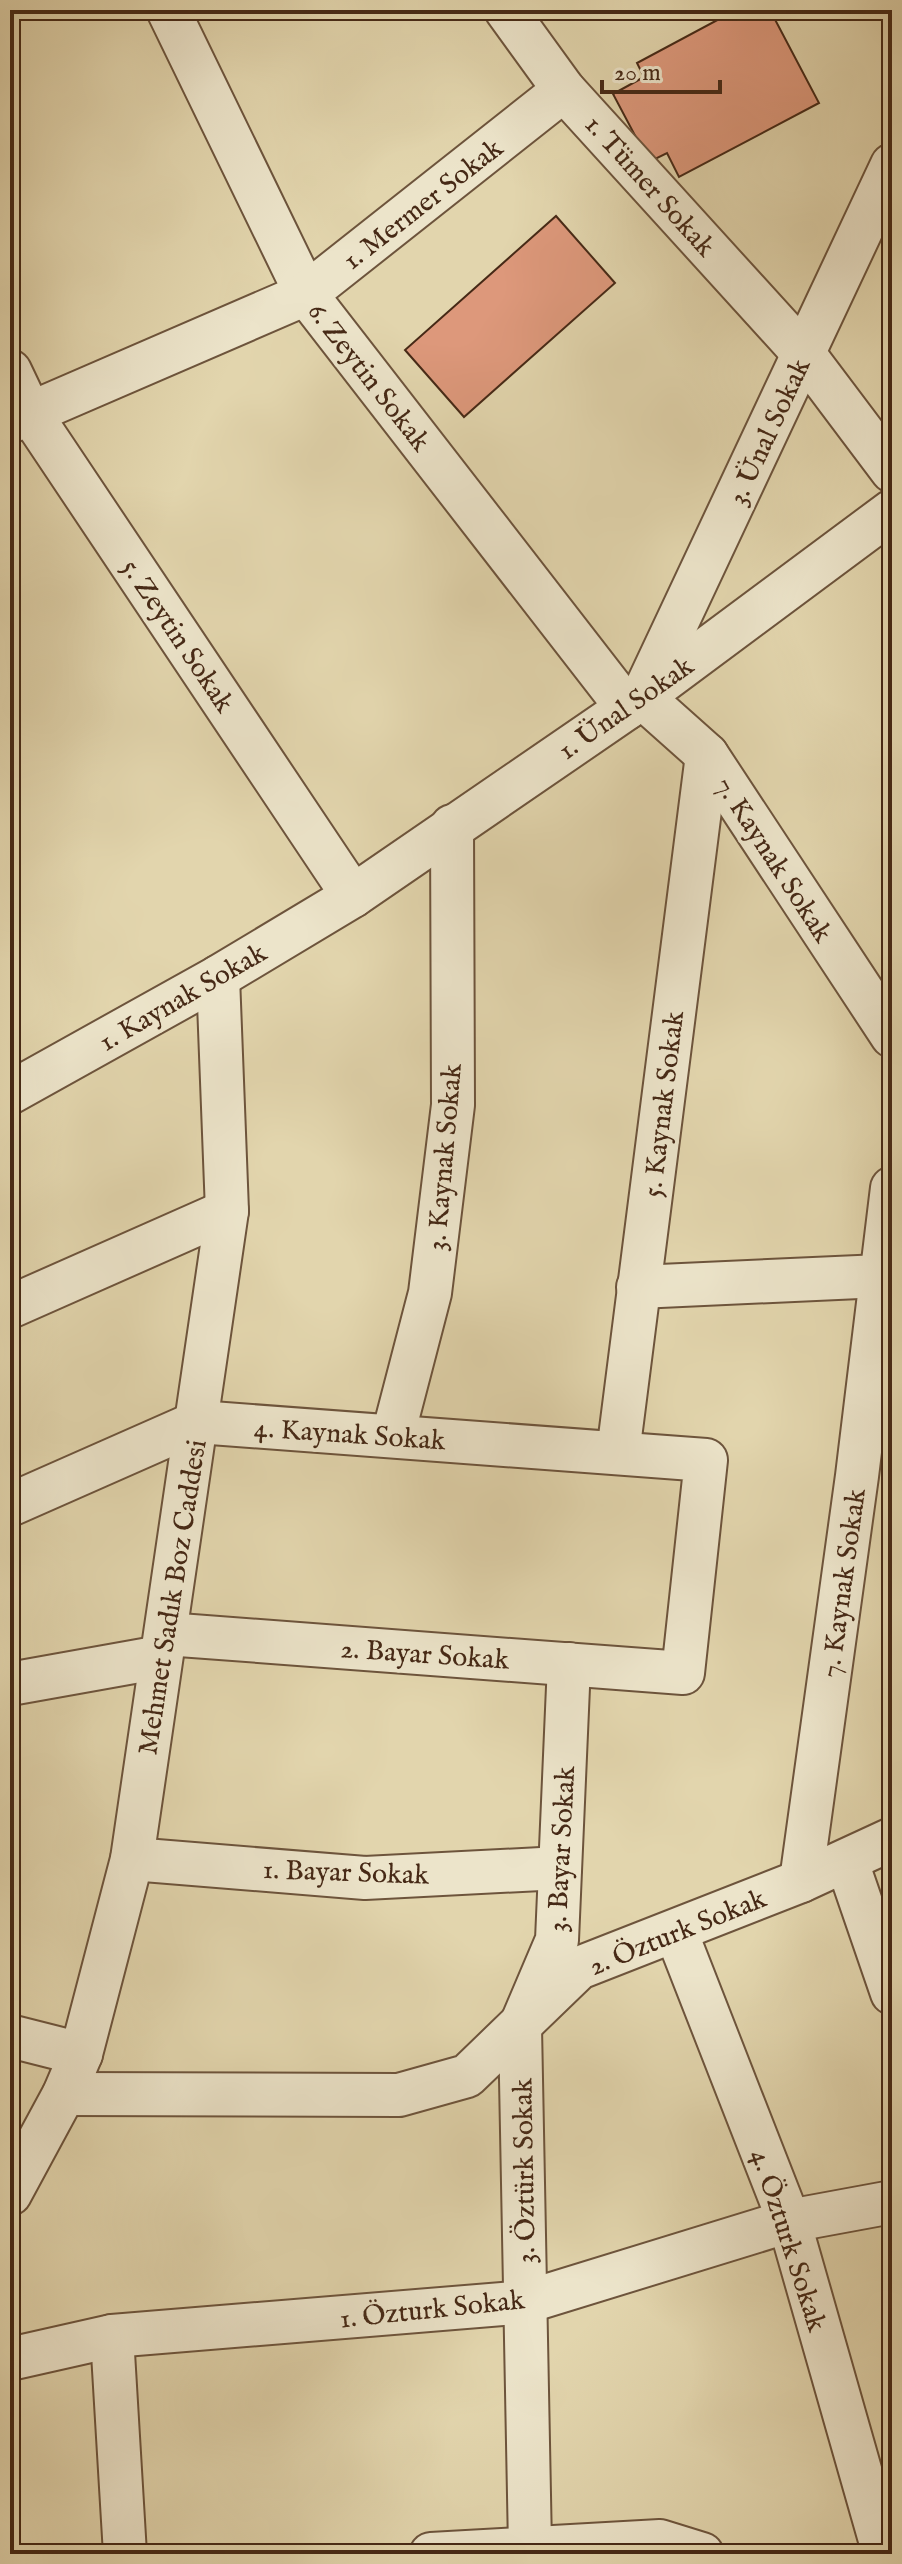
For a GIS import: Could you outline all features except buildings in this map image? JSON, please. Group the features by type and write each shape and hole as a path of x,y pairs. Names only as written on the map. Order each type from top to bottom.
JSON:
{"street":[{"name":"6. Zeytin Sokak","path":"168,10 306,294 634,702"},
{"name":"1. Tümer Sokak","path":"506,10 564,90 804,354 892,471"},
{"name":"1. Mermer Sokak","path":"20,418 306,294 564,90"},
{"name":"3. Ünal Sokak","path":"634,702 804,354 892,165"},
{"name":"5. Zeytin Sokak","path":"10,371 20,418 353,896"},
{"name":"1. Ünal Sokak","path":"353,896 634,702 892,511"},
{"name":"7. Kaynak Sokak","path":"634,702 707,755 892,1036"},
{"name":"5. Kaynak Sokak","path":"618,1453 707,755"},
{"name":"3. Kaynak Sokak","path":"393,1435 430,1293 453,1105 452,826"},
{"name":"1. Kaynak Sokak","path":"10,1093 218,977 353,896"},
{"name":"Mehmet Sadık Boz Caddesi","path":"10,2194 64,2094 81,2054 132,1859 227,1211 218,977"},
{"name":"7. Kaynak Sokak","path":"801,1881 875,1477 881,1276 892,1188"},
{"path":"10,1307 227,1211"},
{"path":"638,1287 881,1276"},
{"name":"4. Kaynak Sokak","path":"10,1505 198,1422 706,1460 683,1673"},
{"name":"2. Bayar Sokak","path":"10,1684 164,1645 569,1664 683,1673"},
{"name":"3. Bayar Sokak","path":"520,2027 557,1940 569,1664"},
{"name":"2. Özturk Sokak","path":"64,2094 399,2095 467,2076 579,1968 801,1881 892,1839"},
{"name":"1. Bayar Sokak","path":"132,1859 365,1878 560,1868"},
{"path":"847,1862 892,1993"},
{"name":"4. Özturk Sokak","path":"676,1932 789,2221 884,2554"},
{"name":"3. Öztürk Sokak","path":"520,2027 529,2551"},
{"path":"10,2036 81,2054"},
{"name":"1. Özturk Sokak","path":"10,2359 112,2336 526,2302 789,2221 892,2202"},
{"path":"112,2336 125,2554"},
{"path":"431,2554 529,2551 660,2541 702,2554"}]}
